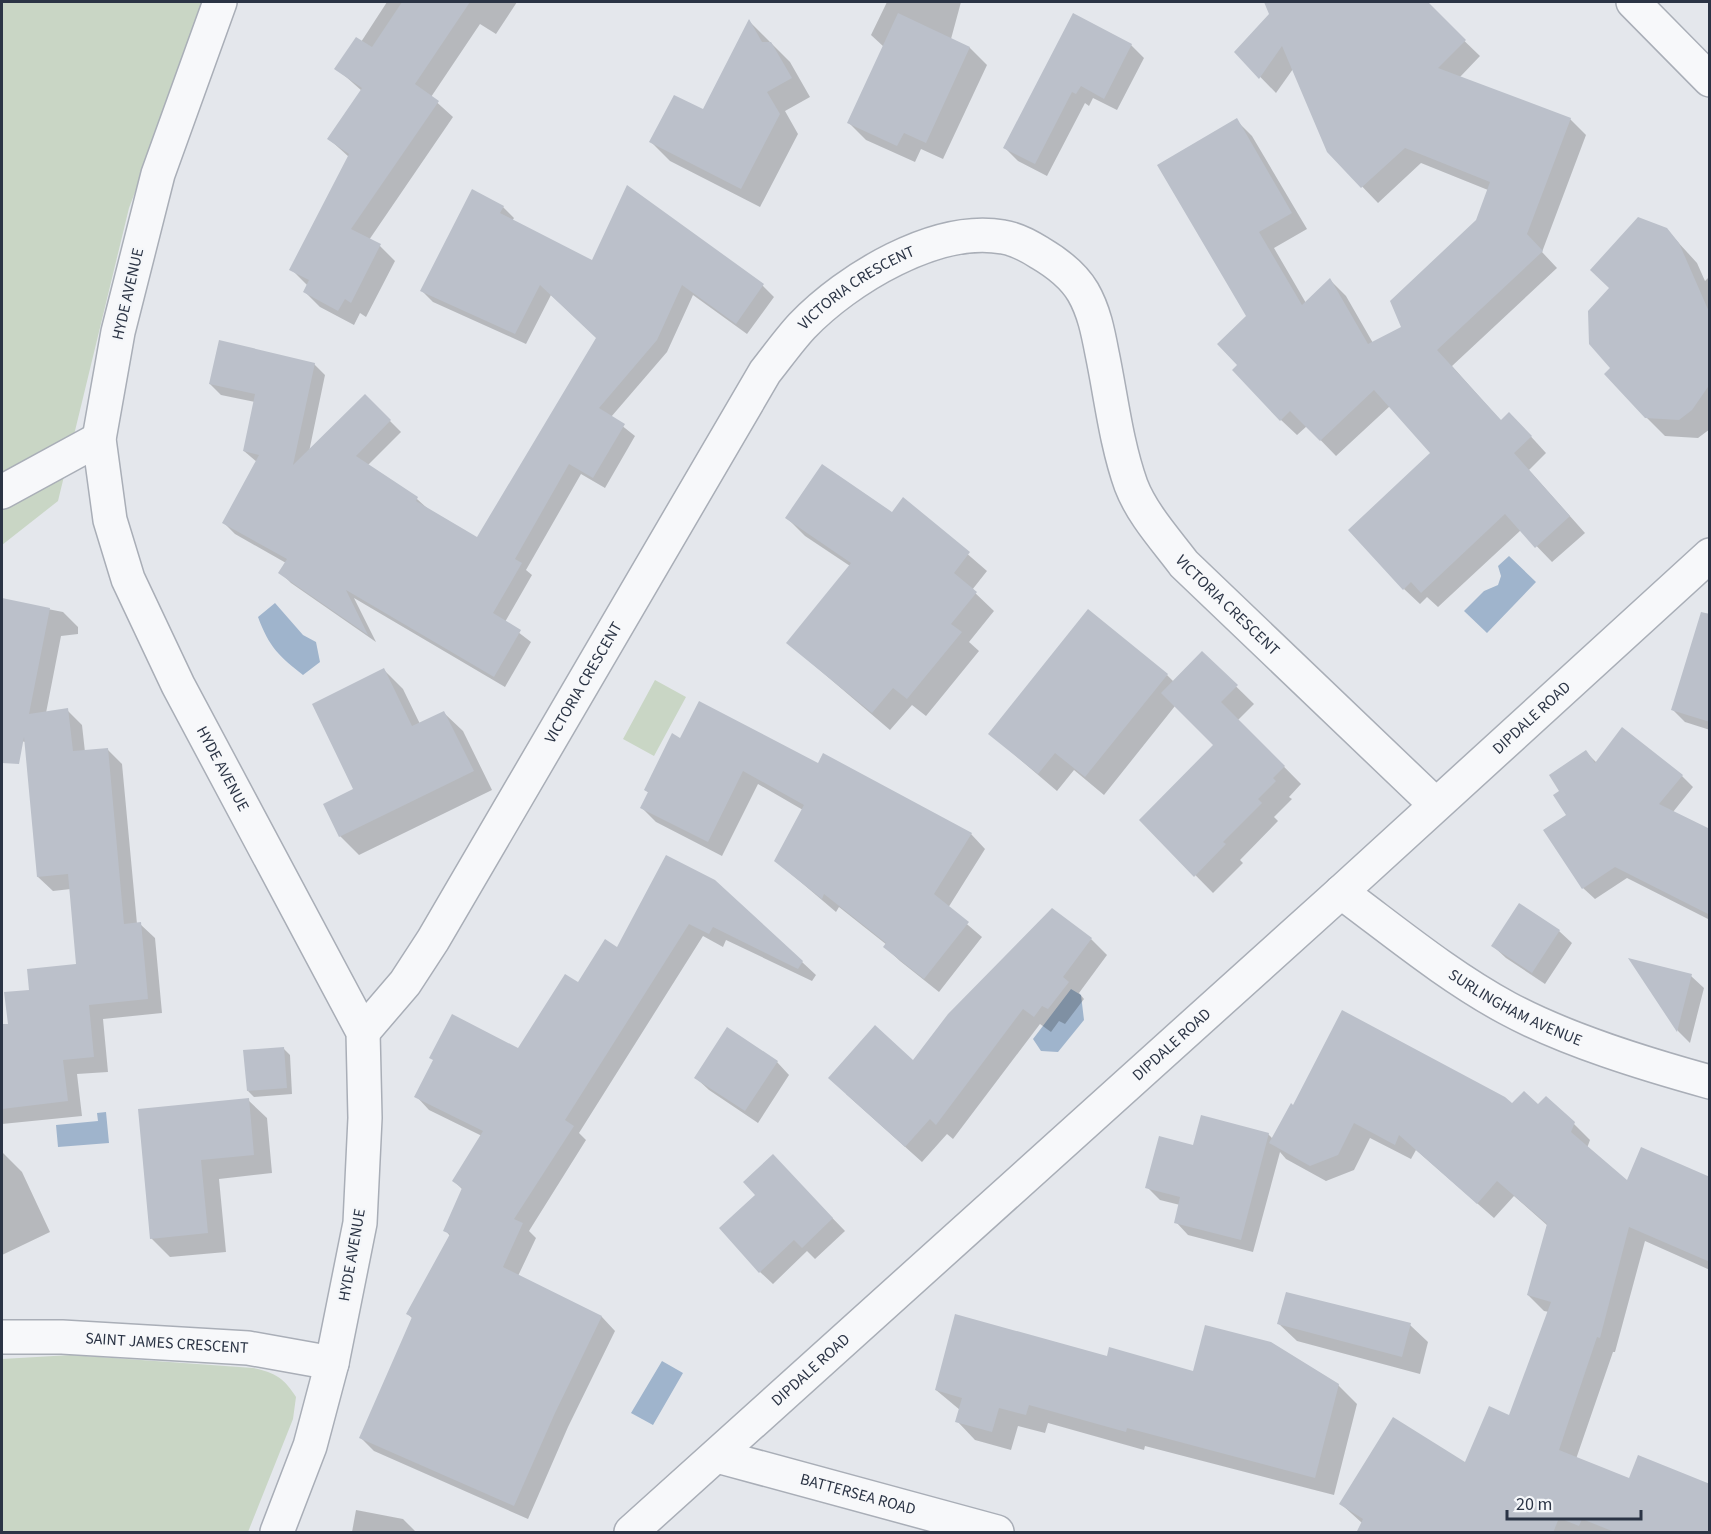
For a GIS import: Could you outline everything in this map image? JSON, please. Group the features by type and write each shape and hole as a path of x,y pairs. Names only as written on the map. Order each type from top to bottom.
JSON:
{"street":[{"name":"HYDE AVENUE","path":"220,2 158,174 118,332 99,439 110,520 128,579 177,685 363,1032 365,1118 360,1223 332,1363 310,1446 277,1533"},
{"path":"1633,2 1710,80"},
{"name":"VICTORIA CRESCENT","path":"363,1032 405,983 433,940 765,372 803,326 839,294 883,265 931,246 967,236 1004,237 1026,244 1061,266 1083,292 1095,319 1120,444 1132,487 1155,527 1184,564 1435,804"},
{"path":"2,492 99,439"},
{"name":"DIPDALE ROAD","path":"631,1533 1341,892 1710,555"},
{"name":"SURLINGHAM AVENUE","path":"1341,892 1468,985 1508,1008 1547,1027 1671,1072 1710,1082"},
{"name":"SAINT JAMES CRESCENT","path":"2,1337 62,1337 248,1348 332,1363"},
{"name":"BATTERSEA ROAD","path":"717,1456 997,1533"}],"green space":[{"path":"2,2 207,2 129,208 58,501 2,545"},
{"path":"655,680 686,697 654,756 623,739"},
{"path":"71,1355 253,1368 273,1374 288,1385 296,1397 293,1419 248,1532 2,1532 2,1359"}],"water":[{"path":"1509,556 1536,582 1487,633 1464,611 1484,591 1498,585 1501,576 1498,566"},
{"path":"275,603 303,635 316,642 320,662 303,675 276,650 266,636 258,617"},
{"path":"1071,989 1081,995 1084,1020 1058,1052 1041,1051 1033,1039"},
{"path":"106,1112 109,1143 58,1147 56,1125 98,1121 97,1113"},
{"path":"662,1361 683,1373 653,1425 631,1413"}],"building":[{"path":"402,2 470,2 415,84 439,101 351,229 381,244 351,303 345,299 338,311 303,292 309,280 289,270 349,154 327,139 362,88 334,69 356,37 372,47"},
{"path":"1264,2 1428,2 1466,40 1438,68 1571,118 1527,234 1543,251 1437,350 1501,420 1509,412 1532,436 1514,453 1570,516 1535,548 1505,514 1421,593 1411,582 1403,590 1348,530 1430,453 1374,390 1320,441 1290,411 1280,421 1232,370 1237,365 1217,344 1246,316 1157,165 1237,118 1292,213 1259,232 1302,305 1330,278 1368,344 1401,327 1390,301 1476,220 1490,182 1405,148 1361,188 1327,152 1282,46 1259,79 1234,52 1269,14"},
{"path":"898,13 970,47 926,143 904,133 897,146 847,123"},
{"path":"1073,13 1132,44 1104,99 1081,86 1076,94 1072,92 1035,164 1003,148"},
{"path":"749,19 762,42 771,42 792,78 767,92 780,114 741,189 649,142 674,95 703,109"},
{"path":"627,185 764,284 736,324 682,285 657,340 599,408 625,424 593,478 569,464 515,559 522,563 493,613 521,630 494,677 346,590 368,635 278,573 287,559 222,523 259,455 243,451 255,394 209,384 219,340 315,363 293,465 365,394 391,420 356,456 418,497 416,501 477,537 596,338 540,285 515,334 420,291 472,189 504,206 500,213 592,260"},
{"path":"1638,217 1667,228 1679,243 1710,314 1710,384 1692,410 1679,420 1645,418 1604,374 1610,368 1589,344 1588,311 1609,288 1590,270"},
{"path":"822,464 892,512 903,497 970,552 954,573 977,592 951,624 962,632 907,699 893,688 872,713 786,643 851,563 785,518"},
{"path":"2,598 50,608 29,714 68,708 73,751 108,748 124,924 141,922 148,999 89,1005 94,1057 63,1060 68,1101 2,1109 2,1024 8,1024 4,992 29,990 27,969 76,964 68,874 37,877 24,737 19,764 2,763"},
{"path":"1088,609 1168,674 1085,777 1055,753 1038,774 988,734"},
{"path":"1701,612 1710,614 1710,722 1671,710"},
{"path":"1202,651 1238,685 1221,702 1285,766 1273,778 1276,781 1258,799 1262,803 1223,842 1226,844 1194,877 1139,820 1213,745 1161,693"},
{"path":"384,668 412,726 444,711 474,771 339,837 323,804 353,789 312,704"},
{"path":"699,701 818,763 823,753 972,833 934,894 969,922 924,979 883,947 886,943 824,894 822,899 774,861 804,805 743,771 708,842 640,808 648,792 644,790 672,733 680,738"},
{"path":"1622,727 1683,775 1659,804 1710,829 1710,915 1615,867 1582,889 1543,830 1566,815 1553,795 1559,791 1549,775 1586,750 1595,763"},
{"path":"666,855 715,880 803,961 798,969 713,927 709,934 689,924 565,1120 574,1126 514,1219 523,1223 503,1267 602,1316 555,1413 514,1506 359,1438 412,1317 406,1314 450,1234 443,1231 462,1188 452,1181 483,1131 414,1097 433,1060 429,1058 452,1014 518,1048 565,974 578,982 605,939 617,947"},
{"path":"1519,903 1560,930 1532,973 1491,946"},
{"path":"1052,908 1092,938 1063,977 1069,982 1048,1009 1042,1006 1034,1017 1023,1009 936,1125 930,1119 905,1147 828,1078 875,1025 913,1060 948,1014"},
{"path":"1628,958 1692,974 1677,1032"},
{"path":"1342,1010 1505,1097 1512,1103 1524,1091 1538,1104 1546,1096 1575,1122 1571,1132 1627,1180 1641,1147 1710,1177 1710,1262 1629,1227 1600,1338 1597,1337 1559,1450 1629,1478 1638,1455 1710,1484 1710,1533 1617,1533 1582,1519 1579,1526 1559,1518 1553,1533 1356,1533 1363,1519 1339,1504 1393,1417 1465,1462 1489,1406 1509,1415 1551,1302 1527,1295 1547,1224 1497,1181 1477,1204 1399,1135 1395,1145 1354,1123 1338,1155 1310,1166 1269,1143 1291,1103 1293,1105"},
{"path":"727,1027 778,1061 745,1111 694,1078"},
{"path":"284,1047 287,1088 247,1091 243,1050"},
{"path":"249,1098 254,1155 201,1160 208,1233 150,1239 138,1109"},
{"path":"1201,1115 1269,1133 1241,1240 1174,1223 1180,1197 1145,1188 1159,1136 1193,1145"},
{"path":"773,1154 833,1218 802,1248 794,1240 759,1273 719,1228 755,1195 743,1182"},
{"path":"1286,1292 1411,1323 1402,1357 1277,1324"},
{"path":"955,1314 1107,1356 1109,1347 1193,1371 1205,1325 1271,1342 1339,1384 1315,1478 1127,1428 1126,1432 1029,1405 1026,1415 999,1408 992,1432 955,1422 962,1398 935,1390"}]}
